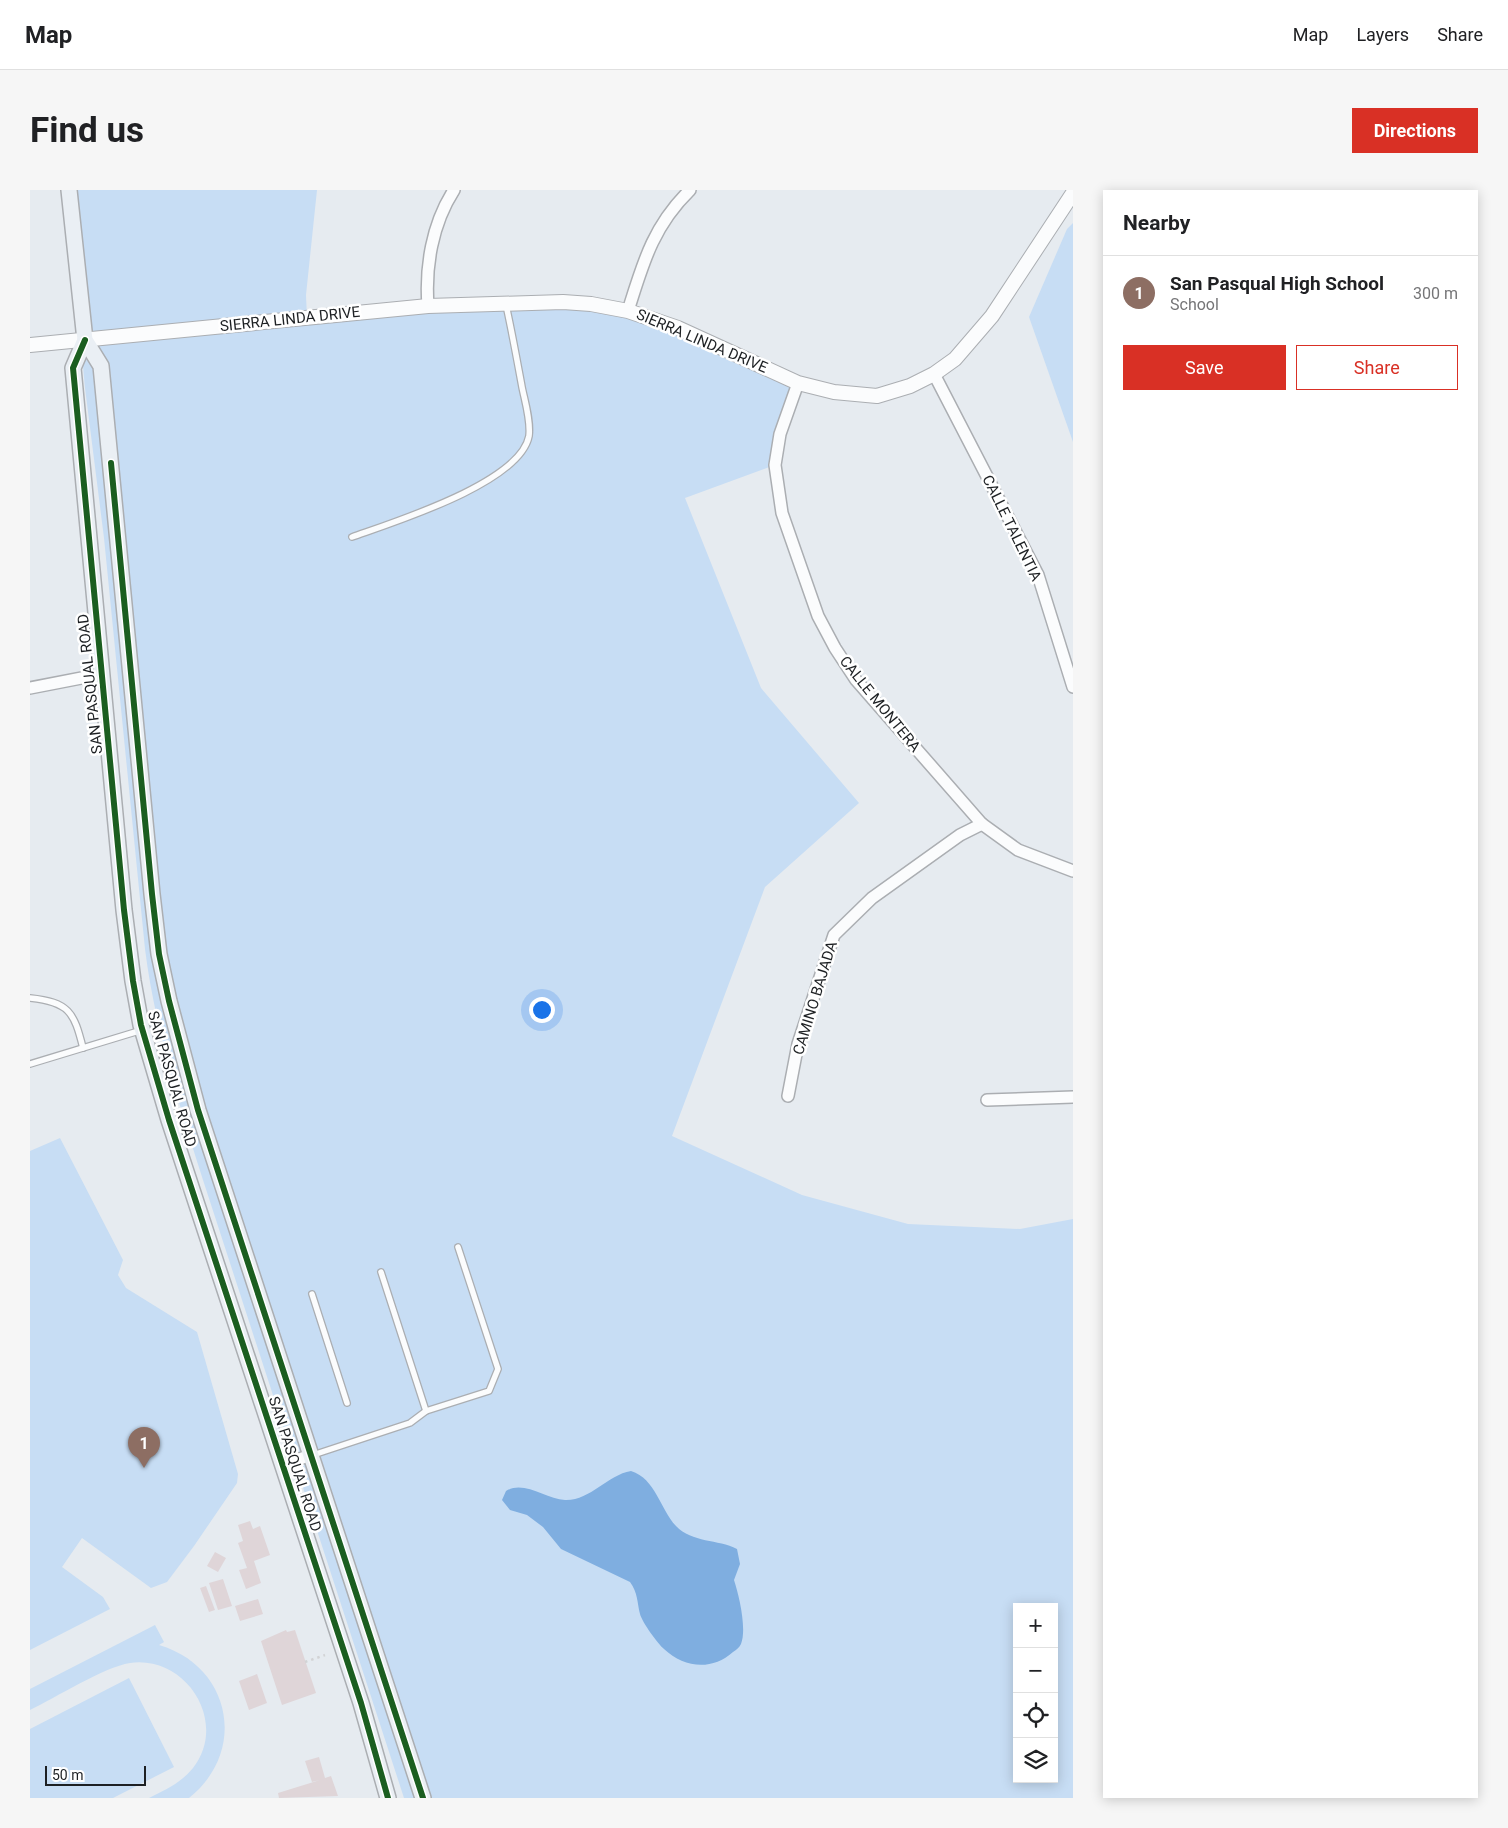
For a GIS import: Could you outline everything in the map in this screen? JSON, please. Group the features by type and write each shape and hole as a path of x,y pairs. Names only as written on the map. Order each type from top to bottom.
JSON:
{"main road":[{"name":"SAN PASQUAL ROAD","path":"69,190 85,340 101,366 152,884 165,982 202,1123 423,1798"},
{"name":"SAN PASQUAL ROAD","path":"85,340 73,368 124,910 133,981 142,1030 169,1120 360,1703 388,1798"}],"street":[{"path":"428,306 426,280 430,250 454,190"},
{"path":"628,311 649,247 660,226 676,204 690,190"},
{"name":"SIERRA LINDA DRIVE","path":"30,345 428,306 582,303 628,311 678,328 798,383 834,392 876,396 910,386 934,374 955,359 992,316 1073,193"},
{"name":"CALLE TALENTIA","path":"934,374 1038,575 1073,688"},
{"name":"CALLE MONTERA","path":"798,383 780,434 775,465 782,513 818,616 835,648 856,680 982,824 1018,850 1073,871"},
{"path":"30,688 102,674"},
{"name":"CAMINO BAJADA","path":"788,1096 798,1044 834,935 872,898 960,834 982,824"},
{"path":"988,1100 1073,1097"},
{"path":"282,1465 311,1455"}],"lane":[{"path":"352,537 422,511 482,483 509,466 523,452 529,435 528,414 506,304"},
{"path":"30,998 50,1000 66,1007 74,1016 83,1048"},
{"path":"30,1064 142,1030"},
{"path":"311,1455 410,1423 426,1411 488,1391 498,1369 458,1247"},
{"path":"381,1272 426,1411"},
{"path":"312,1294 347,1403"}],"path":[{"path":"305,1662 325,1655"}],"shaded area":[{"path":"67,190 317,190 306,295 307,318 524,304 628,311 798,383 775,465 685,498 761,688 859,803 765,887 672,1136 802,1195 908,1224 1020,1229 1073,1219 1073,1798 404,1798 203,1180 161,1037 145,949 104,538 85,388"},
{"path":"1073,223 1073,442 1029,317 1067,229"},
{"path":"60,1138 123,1260 118,1275 126,1288 197,1332 238,1474 237,1483 167,1582 151,1588 82,1538 62,1567 103,1597 110,1609 30,1650 30,1151"},
{"path":"155,1625 164,1642 159,1645 183,1656 202,1671 216,1690 223,1712 224,1734 219,1757 208,1779 189,1798 149,1798 178,1782 193,1768 203,1750 206,1731 204,1712 196,1695 184,1681 169,1670 150,1663 130,1663 119,1666 94,1676 30,1710 30,1689"},
{"path":"129,1678 174,1767 113,1798 30,1798 30,1729"}],"water":[{"path":"631,1471 639,1475 652,1487 670,1519 682,1531 697,1538 737,1549 740,1564 734,1580 742,1612 743,1638 737,1649 725,1658 716,1662 698,1665 680,1660 672,1655 650,1633 640,1614 636,1594 630,1582 561,1549 543,1527 527,1515 510,1510 502,1500 506,1491 513,1488 528,1489 558,1499 574,1499 591,1492 622,1473"}],"building":[{"path":"250,1521 253,1529 260,1526 270,1555 254,1561 261,1583 246,1589 239,1570 247,1568 238,1543 243,1541 238,1525"},
{"path":"215,1552 226,1558 218,1572 207,1566"},
{"path":"223,1579 232,1606 218,1610 209,1583"},
{"path":"206,1586 215,1610 209,1612 200,1588"},
{"path":"258,1599 263,1614 240,1621 235,1606"},
{"path":"286,1630 287,1632 295,1630 316,1693 282,1705 261,1641"},
{"path":"257,1674 267,1703 249,1710 239,1681"},
{"path":"319,1757 325,1778 331,1776 338,1796 279,1798 278,1793 320,1780 312,1782 305,1761"}],"cycle path":[{"path":"85,340 73,368 124,910 141,1025 169,1120 361,1703 388,1798"},
{"path":"111,463 152,894 159,954 169,1001 198,1110 423,1798"}],"place":[{"name":"San Pasqual High School","path":"144,1468"}]}
